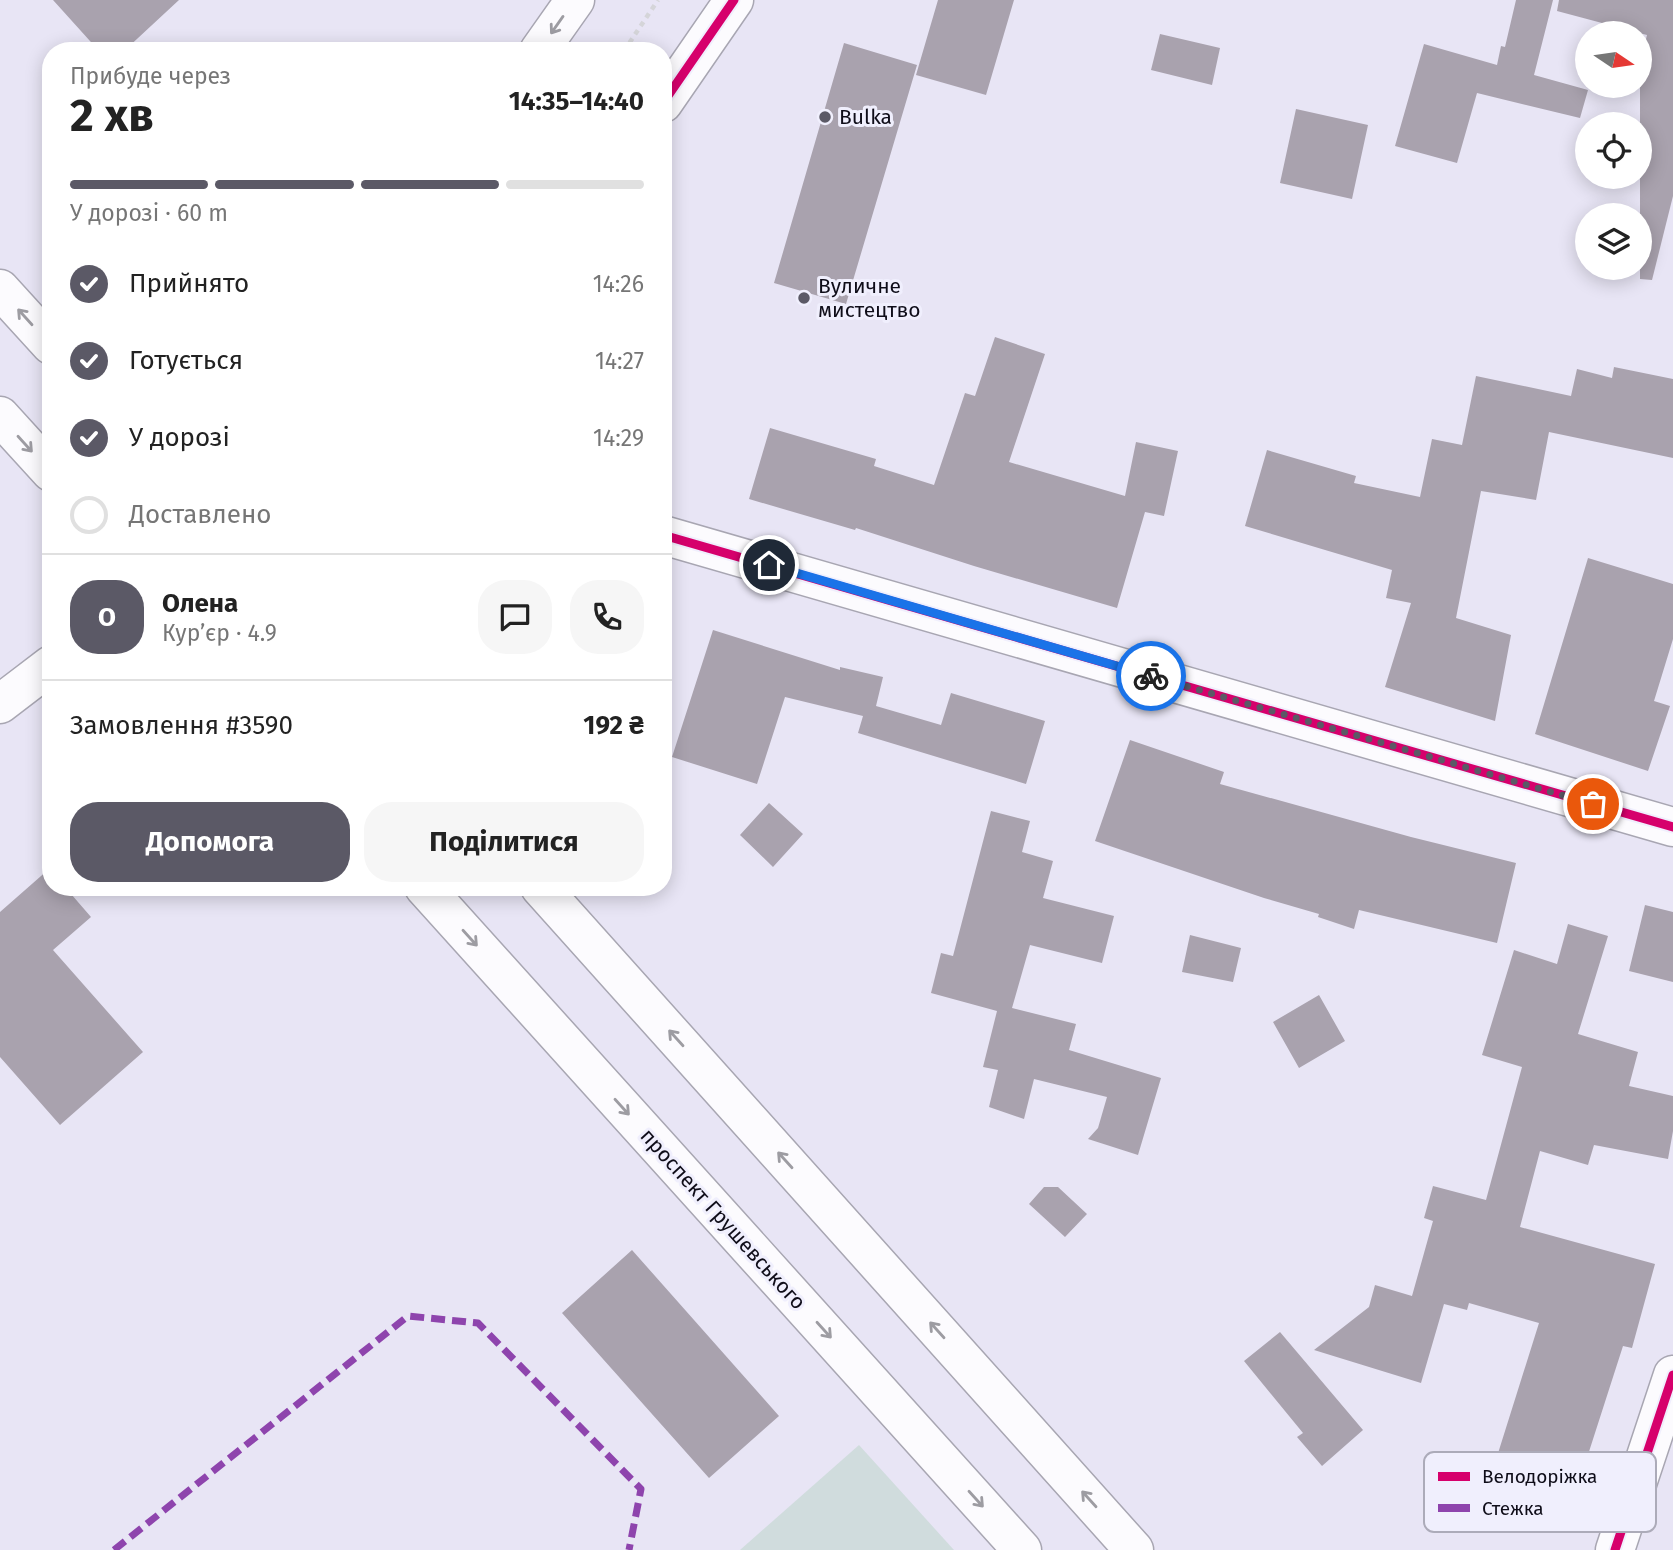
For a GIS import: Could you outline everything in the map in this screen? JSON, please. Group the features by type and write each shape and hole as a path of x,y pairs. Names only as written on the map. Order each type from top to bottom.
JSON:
{"main road":[{"path":"545,42 575,0"},
{"path":"672,90 734,0"},
{"path":"0,289 42,335"},
{"path":"0,416 42,462"},
{"path":"672,538 1673,827"},
{"path":"0,704 42,673"},
{"name":"проспект Грушевського","path":"432,896 1022,1550"},
{"path":"548,896 1134,1550"},
{"path":"1647,1452 1673,1375"},
{"path":"1615,1550 1621,1532"}],"path":[{"path":"630,42 659,0"}],"shaded area":[{"path":"859,1445 954,1550 740,1550"}],"building":[{"path":"53,0 179,0 134,42 91,42"},
{"path":"938,0 1014,0 986,95 916,75"},
{"path":"1516,0 1553,0 1534,75 1575,86 1575,98 1586,98 1582,112 1575,112 1575,117 1477,93 1457,163 1395,146 1424,44 1497,65 1501,46 1505,47"},
{"path":"1559,0 1673,0 1673,196 1652,280 1652,203 1640,203 1640,189 1652,189 1652,112 1640,112 1640,98 1652,98 1652,21 1594,21 1557,11"},
{"path":"1160,34 1220,48 1212,85 1151,70"},
{"path":"844,43 917,65 846,304 774,283"},
{"path":"1296,109 1368,125 1352,199 1280,183"},
{"path":"995,337 1045,354 1009,462 1125,496 1136,442 1178,451 1164,516 1145,512 1117,608 856,528 855,530 749,499 770,428 876,459 874,466 934,485 965,393 975,396"},
{"path":"1614,367 1673,379 1673,458 1549,432 1536,500 1481,491 1456,618 1511,635 1495,721 1385,687 1411,603 1386,598 1392,570 1245,526 1267,450 1356,476 1354,483 1420,497 1432,439 1462,445 1476,376 1571,396 1577,369 1612,378"},
{"path":"1588,558 1673,584 1673,639 1654,701 1670,706 1648,771 1535,734"},
{"path":"713,630 840,670 840,667 883,677 876,706 941,725 951,693 1045,721 1026,784 858,733 863,716 785,697 757,784 672,757"},
{"path":"1130,740 1224,772 1220,784 1516,863 1497,943 1359,910 1354,929 1318,917 1319,914 1095,841"},
{"path":"769,803 803,834 773,867 740,835"},
{"path":"991,811 1030,821 1022,852 1053,861 1043,898 1114,916 1102,963 1030,945 1012,1008 1076,1024 1069,1050 1161,1078 1138,1155 1088,1139 1098,1128 1107,1097 1034,1079 1024,1119 989,1107 998,1070 983,1067 997,1011 931,993 941,953 953,956"},
{"path":"42,875 42,896 73,896 91,917 53,950 143,1052 60,1125 0,1057 0,912"},
{"path":"1645,905 1673,912 1673,982 1629,971"},
{"path":"1568,924 1608,936 1578,1034 1638,1052 1629,1086 1673,1096 1673,1131 1668,1159 1594,1145 1588,1165 1540,1151 1520,1227 1655,1264 1632,1348 1623,1346 1589,1452 1498,1452 1539,1323 1469,1303 1467,1310 1444,1304 1421,1383 1314,1350 1369,1307 1375,1285 1412,1296 1433,1221 1424,1218 1433,1186 1486,1200 1522,1067 1482,1055 1514,950 1557,964"},
{"path":"1190,935 1241,948 1233,982 1182,972"},
{"path":"1319,995 1345,1041 1299,1068 1273,1022"},
{"path":"1044,1187 1058,1187 1087,1214 1065,1237 1029,1204"},
{"path":"632,1250 779,1416 709,1478 562,1313"},
{"path":"1280,1332 1363,1430 1322,1466 1297,1437 1303,1433 1244,1361"}],"marked path":[{"path":"114,1550 408,1316 478,1323 641,1489 629,1550"}],"cycle path":[{"path":"672,90 734,0"},
{"path":"672,538 1673,827"},
{"path":"1647,1452 1673,1375"},
{"path":"1615,1550 1621,1532"}],"way so far":[{"path":"1151,676 1593,804"}],"place":[{"name":"Bulka","path":"825,117"},
{"name":"Вуличне мистецтво","path":"804,298"}],"route":[{"path":"769,565 1151,676"}]}
